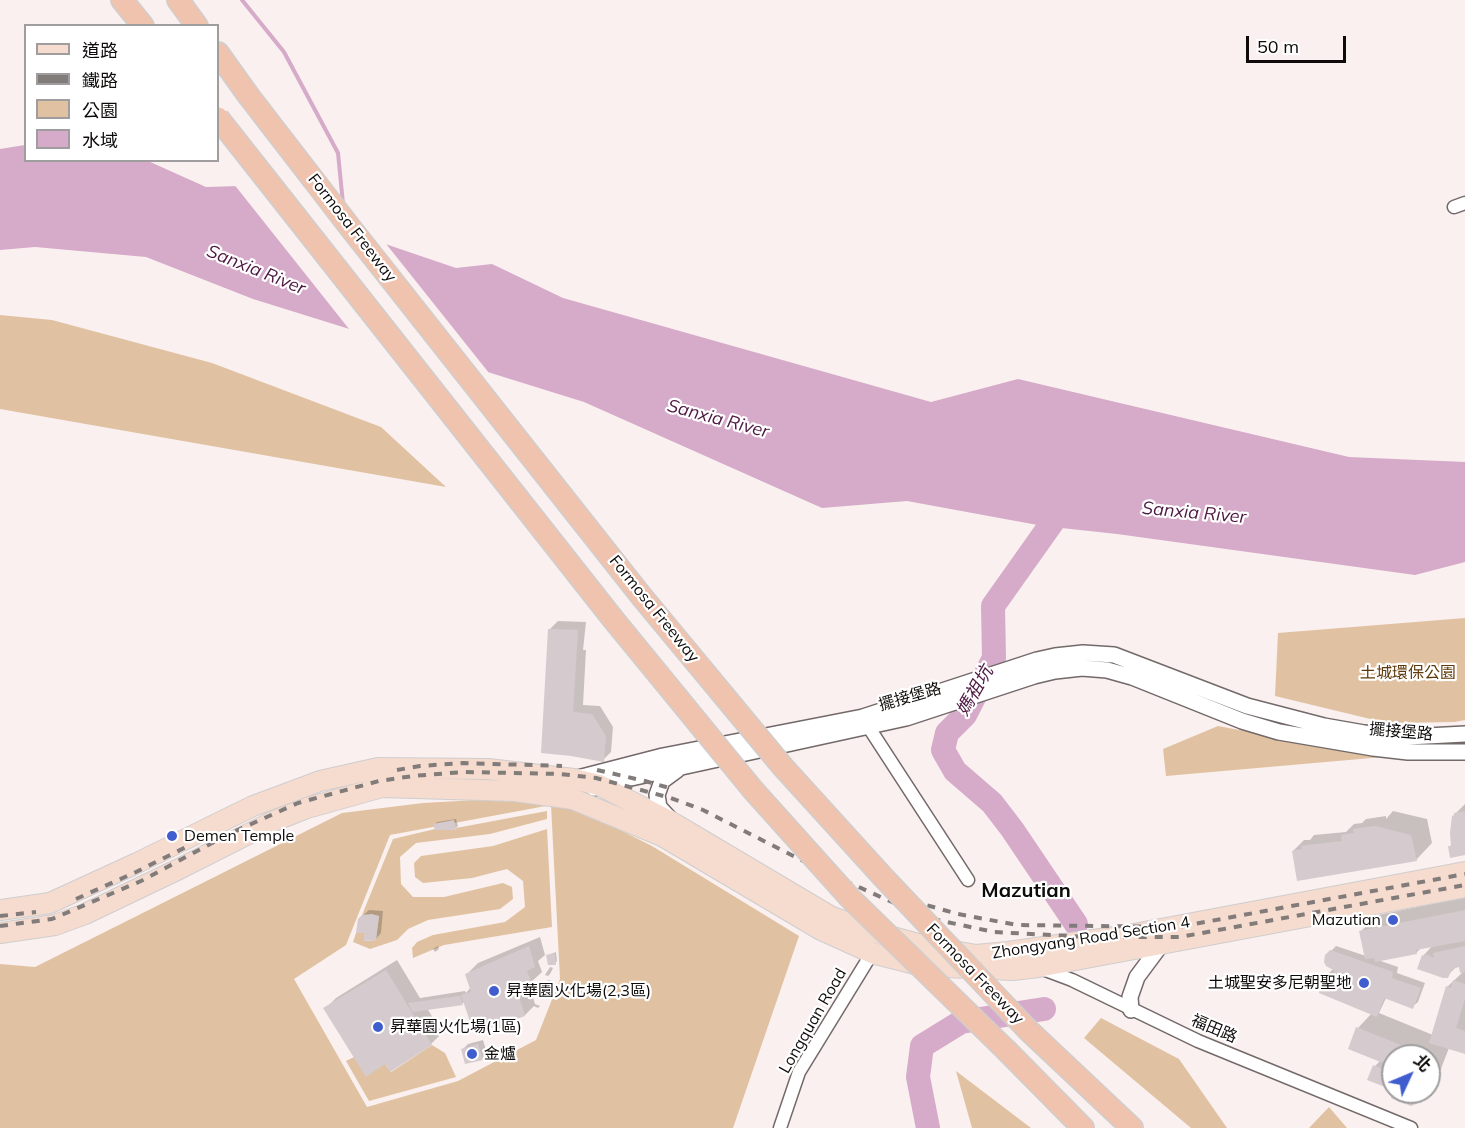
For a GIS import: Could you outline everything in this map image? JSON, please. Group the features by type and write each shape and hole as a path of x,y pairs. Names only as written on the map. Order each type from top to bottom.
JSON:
{"highway":[{"path":"122,0 141,24"},
{"path":"178,0 196,24"},
{"name":"Formosa Freeway","path":"219,54 349,226 642,597 783,767 883,877 1028,1030 1132,1128"},
{"name":"Formosa Freeway","path":"219,119 613,619 753,790 850,898 1083,1128"}],"main road":[{"name":"Zhongyang Road Section 4","path":"0,910 50,903 253,806 320,781 378,768 488,769 574,778 599,785 675,824 830,916 873,932 926,946 976,955 1108,942 1163,942 1465,887"},
{"name":"Zhongyang Road Section 4","path":"0,933 55,925 85,914 274,821 307,808 382,787 515,791 573,799 662,836 821,930 872,954 923,966 1012,970 1038,967 1129,935 1465,872"}],"street":[{"name":"擺接堡路","path":"903,712 1037,660 1083,653 1114,656 1247,706 1324,726 1408,737 1465,734"},
{"name":"擺接堡路","path":"573,799 599,785 679,769 866,722 1034,676 1082,668 1107,670 1132,677 1242,721 1279,732 1328,742 1384,749 1465,752"},
{"name":"擺接堡路","path":"574,778 663,756 866,722"},
{"path":"866,722 968,880"},
{"path":"675,824 659,807 657,795 662,781 679,769"},
{"name":"Longquan Road","path":"780,1128 800,1072 872,954 873,932"},
{"path":"1055,935 1108,942"},
{"path":"1131,1010 1130,997 1137,976 1163,942"},
{"name":"福田路","path":"1008,952 1209,1046 1411,1128"}],"green space":[{"path":"0,315 52,320 212,363 381,427 446,487 0,409"},
{"name":"土城環保公園","path":"1465,618 1465,720 1387,723 1275,696 1278,633"},
{"path":"1218,726 1383,757 1166,776 1163,749"},
{"path":"512,798 568,804 652,846 799,936 733,1128 0,1128 0,964 35,967 342,813 423,803","holes":["551,805 560,979 536,1040 458,1081 367,1107 294,979 346,945 390,835"]},
{"path":"547,811 547,819 490,834 416,843 400,857 401,884 413,897 444,897 503,883 512,887 513,899 500,909 428,920 408,929 397,940 370,949 353,942 356,933 365,933 364,941 376,940 379,916 362,915 393,839 435,829 456,830 456,828"},
{"path":"547,829 552,927 444,945 413,958 412,948 417,942 433,935 505,922 525,907 523,881 507,869 472,878 423,883 415,877 414,863 421,856 493,846"},
{"path":"1101,1018 1179,1059 1227,1128 1191,1128 1084,1038"},
{"path":"432,1045 445,1053 456,1077 369,1101 346,1061 354,1057 385,1064 391,1072"},
{"path":"956,1071 1031,1128 972,1128"},
{"path":"1329,1107 1347,1128 1309,1128"}],"water":[{"name":"Sanxia River","path":"24,145 24,162 150,162 206,187 239,186 251,205 353,233 456,268 492,264 563,298 931,402 1018,379 1349,457 1465,462 1465,562 1415,575 1043,526 907,501 822,508 584,402 253,299 146,257 35,247 0,250 0,149"}],"pier":[{"path":"233,183 241,183 252,203 383,240 493,378 353,334"}],"building":[{"path":"548,629 578,630 573,712 592,714 606,736 604,762 541,753"},
{"path":"1465,811 1465,855 1450,858 1448,846 1451,846 1452,816 1454,813"},
{"path":"454,820 456,830 435,830 433,824"},
{"path":"1375,826 1411,835 1417,861 1297,881 1292,851 1302,849 1301,846 1342,841 1341,835 1354,833 1353,829"},
{"path":"1465,910 1465,941 1416,950 1417,954 1375,962 1374,958 1365,959 1359,931"},
{"path":"362,915 379,916 376,940 363,941 365,933 356,933 358,919"},
{"name":"昇華園火化場(2,3區)","path":"529,946 535,967 527,971 532,984 521,989 519,986 516,988 525,1016 508,1022 508,1025 496,1030 495,1026 474,1033 461,995 471,992 465,974"},
{"path":"1465,946 1465,972 1460,973 1459,967 1452,969 1448,978 1443,978 1417,969 1422,955 1426,954 1434,958 1433,953"},
{"name":"土城聖安多尼朝聖地","path":"1330,950 1393,972 1392,978 1421,988 1413,1009 1384,998 1377,1017 1319,993 1325,975 1332,977 1335,971 1326,966 1324,962 1325,955"},
{"path":"555,953 556,965 548,965 546,955"},
{"name":"昇華園火化場(1區)","path":"386,970 432,1045 390,1072 385,1064 366,1077 323,1008"},
{"path":"1453,980 1465,984 1465,999 1456,1028 1465,1031 1465,1054 1441,1047 1441,1044 1429,1043 1446,986 1451,988"},
{"path":"460,996 463,1005 413,1012 408,1003"},
{"path":"1356,1027 1398,1044 1381,1044 1381,1062 1348,1049"},
{"name":"金爐","path":"478,1044 483,1060 465,1064 461,1049"},
{"path":"1373,1065 1381,1068 1381,1085 1367,1080"}],"waterway":[{"path":"242,0 284,52 338,153 343,204"},
{"name":"媽祖坑","path":"1066,503 993,606 994,658 965,715 947,733 943,750 955,771 992,803 1012,829 1076,924"},
{"name":"媽祖坑","path":"928,1128 918,1077 922,1046 961,1022 1044,1009"}],"railway":[{"path":"397,770 463,763 562,766"},
{"path":"597,770 673,789"},
{"path":"0,926 52,919 141,881 229,834 298,803 379,781 464,772 560,774 596,778 671,798 703,810 815,867 933,919 994,932 1089,937 1180,937 1465,885"},
{"path":"76,899 190,845"},
{"path":"912,901 958,914 1017,925 1178,927 1465,874"},
{"path":"0,916 36,912"}],"place":[{"name":"Demen Temple","path":"172,836"},
{"name":"Mazutian","path":"1393,920"},
{"name":"土城聖安多尼朝聖地","path":"1364,983"},
{"name":"昇華園火化場(2,3區)","path":"494,991"},
{"name":"昇華園火化場(1區)","path":"378,1027"},
{"name":"金爐","path":"472,1054"}],"district":[{"name":"Mazutian","path":"1026,891"}]}
